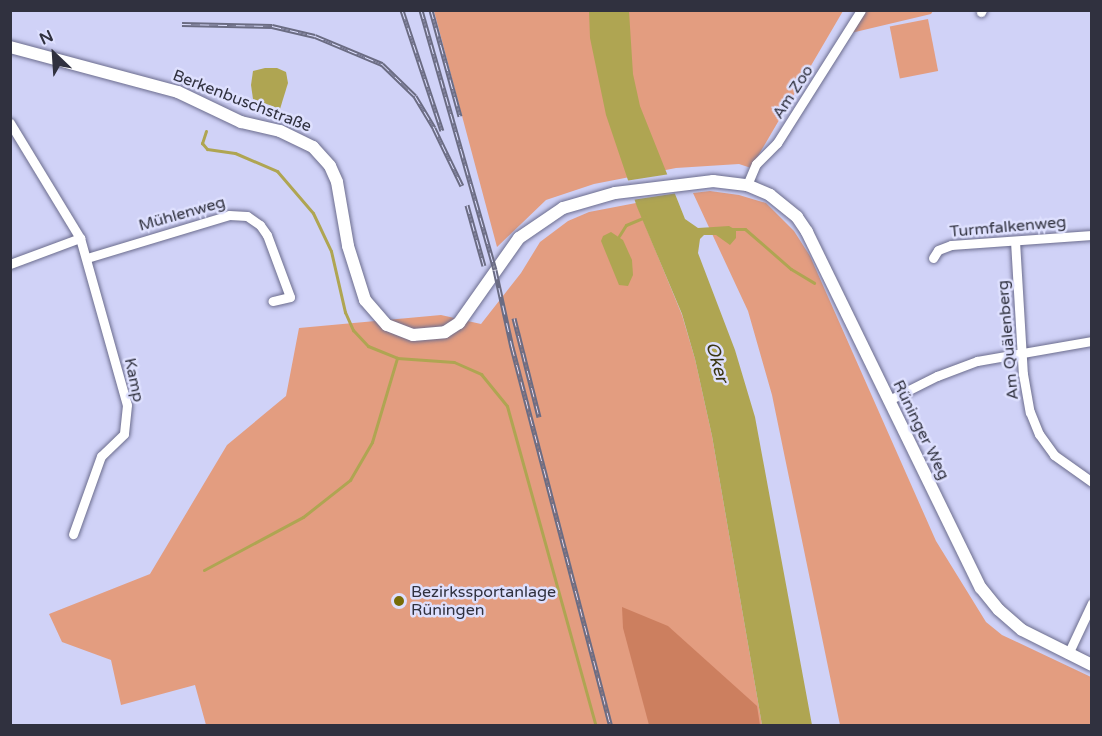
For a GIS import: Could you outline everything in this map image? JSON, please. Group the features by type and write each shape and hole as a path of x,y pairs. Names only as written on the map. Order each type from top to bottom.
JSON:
{"street":[{"name":"Am Zoo","path":"747,185 756,164 777,143 861,10"},
{"name":"Berkenbuschstraße","path":"10,47 178,92 241,122 298,138 313,147 330,166 337,182 348,246 365,300 375,315 397,331 413,335 446,332 468,313 508,250 519,238 563,208 615,193 690,183 728,182 747,185"},
{"name":"Kamp","path":"10,123 80,238 127,405 124,434 101,456 73,534"},
{"name":"Rüninger Weg","path":"747,185 784,205 807,232 981,588 999,610 1022,630 1092,665"},
{"name":"Mühlenweg","path":"87,258 229,215 247,216 260,225 267,236 290,297 272,301"},
{"name":"Turmfalkenweg","path":"933,258 938,250 951,245 1092,235"},
{"path":"10,264 80,238"},
{"name":"Am Quälenberg","path":"1015,241 1021,353 1030,412 1039,434 1054,454 1092,483"},
{"path":"889,400 957,368 1021,353 1092,341"},
{"path":"1068,654 1092,603"}],"shaded area":[{"path":"434,11 843,11 751,168 739,164 676,168 594,184 546,200 497,247"},
{"path":"864,11 933,11 931,14 851,33"},
{"path":"928,19 938,71 900,78 890,26"},
{"path":"710,191 739,195 766,203 794,231 810,256 936,541 986,622 1002,635 1091,677 1091,725 840,725 772,395 748,311 693,193"},
{"path":"636,203 682,315 695,359 712,436 762,725 206,725 195,685 121,705 111,660 62,642 49,614 150,574 227,445 286,396 299,328 441,315 481,324 521,273 540,242 568,221 589,212"},
{"path":"622,607 668,626 757,706 760,725 649,725 623,628"}],"water":[{"name":"Oker","path":"589,11 629,11 633,74 640,106 685,219 698,228 729,226 736,230 736,238 730,245 716,235 704,235 700,239 698,253 735,350 755,417 812,725 762,725 712,436 695,359 682,314 637,207 606,115 590,38"},
{"path":"277,68 286,72 288,83 280,109 253,99 251,85 253,71"},
{"path":"611,232 623,240 632,260 633,275 628,286 619,285 601,241 603,236"}],"pier":[{"path":"670,174 678,193 632,200 625,181"}],"waterway":[{"path":"206,131 202,143 207,149 235,153 277,171 313,213 331,251 345,312 353,330 368,346 397,358 454,362 481,374 507,406 596,726"},
{"path":"619,236 626,225 645,217"},
{"path":"732,229 745,229 791,269 814,283"},
{"path":"204,570 303,517 350,480 372,442 397,358"}],"railway":[{"path":"402,10 442,131"},
{"path":"421,10 495,270 512,347 611,726"},
{"path":"431,10 460,116"},
{"path":"182,24 272,26 315,36 382,64 415,96 434,128 462,186"},
{"path":"467,205 484,266"},
{"path":"514,318 539,417"}],"place":[{"name":"Bezirkssportanlage Rüningen","path":"399,601"}]}
